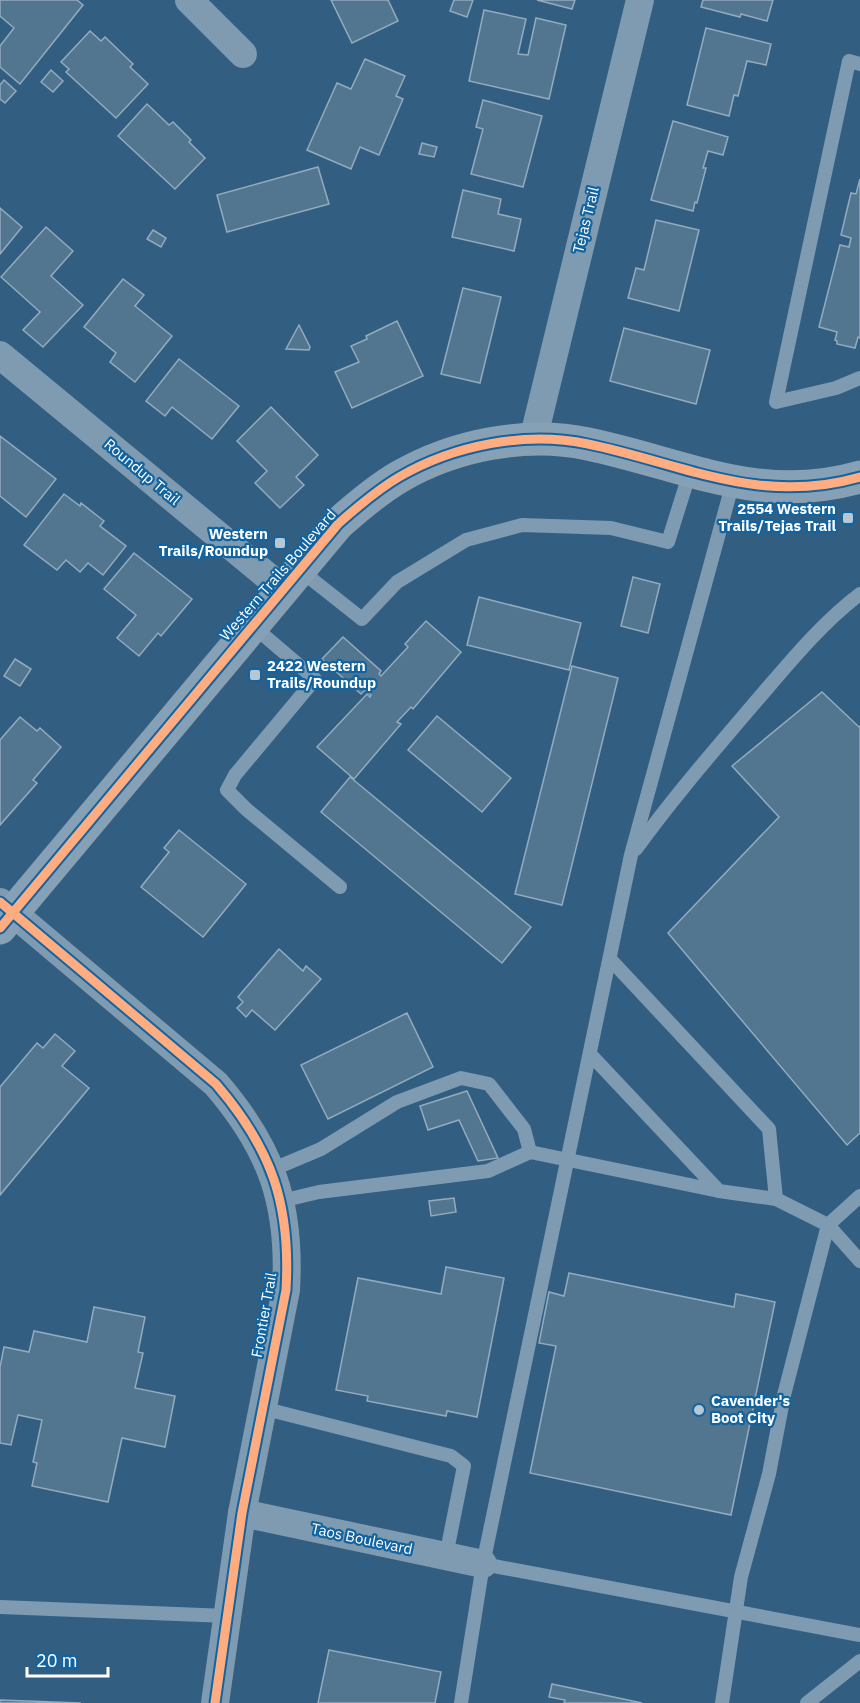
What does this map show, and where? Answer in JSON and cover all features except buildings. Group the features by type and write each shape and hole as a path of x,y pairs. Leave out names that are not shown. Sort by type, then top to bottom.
{"street":[{"path":"189,0 243,54"},
{"name":"Tejas Trail","path":"533,440 640,0"},
{"name":"Roundup Trail","path":"0,355 291,580"},
{"name":"Western Trails Boulevard","path":"4,914 338,524 367,498 400,477 434,460 470,448 505,442 560,440 588,444 733,483 764,487 800,488 841,483 860,477"},
{"name":"Frontier Trail","path":"4,914 216,1084 238,1109 257,1139 272,1170 281,1201 287,1250 286,1290 242,1513 215,1703"},
{"name":"Taos Boulevard","path":"242,1513 483,1564"}],"lane":[{"path":"860,64 849,61 776,402 836,388 860,378"},
{"path":"291,580 362,619 398,582 466,540 522,525 611,528 668,542 690,472"},
{"path":"461,1703 483,1564 631,855 733,483"},
{"path":"631,855 669,803 778,675 836,612 860,594"},
{"path":"253,626 315,679 235,776 227,790 246,809 340,887"},
{"path":"610,959 769,1129 776,1199"},
{"path":"590,1054 719,1191"},
{"path":"272,1170 321,1149 396,1102 461,1078 489,1084 524,1129 530,1152"},
{"path":"281,1201 319,1192 488,1171 530,1152 719,1191 776,1199 828,1225 860,1261"},
{"path":"722,1703 735,1612 747,1552 769,1474 784,1395 828,1225 860,1196"},
{"path":"262,1408 451,1456 458,1461 464,1466 446,1556"},
{"path":"483,1564 860,1635"},
{"path":"0,1606 227,1616"},
{"path":"807,1703 860,1661"}],"cycle path":[{"path":"0,928 338,524 367,499 399,477 420,466 466,449 515,440 540,439 588,444 722,479 755,485 788,487 823,485 860,477"},
{"path":"0,902 216,1084 235,1108 264,1155 281,1205 287,1259 286,1290 242,1513 215,1703"}],"place":[{"name":"2554 Western Trails/Tejas Trail","path":"848,518"},
{"name":"Western Trails/Roundup","path":"280,543"},
{"name":"2422 Western Trails/Roundup","path":"255,675"},
{"name":"Cavender's Boot City","path":"699,1410"}]}
